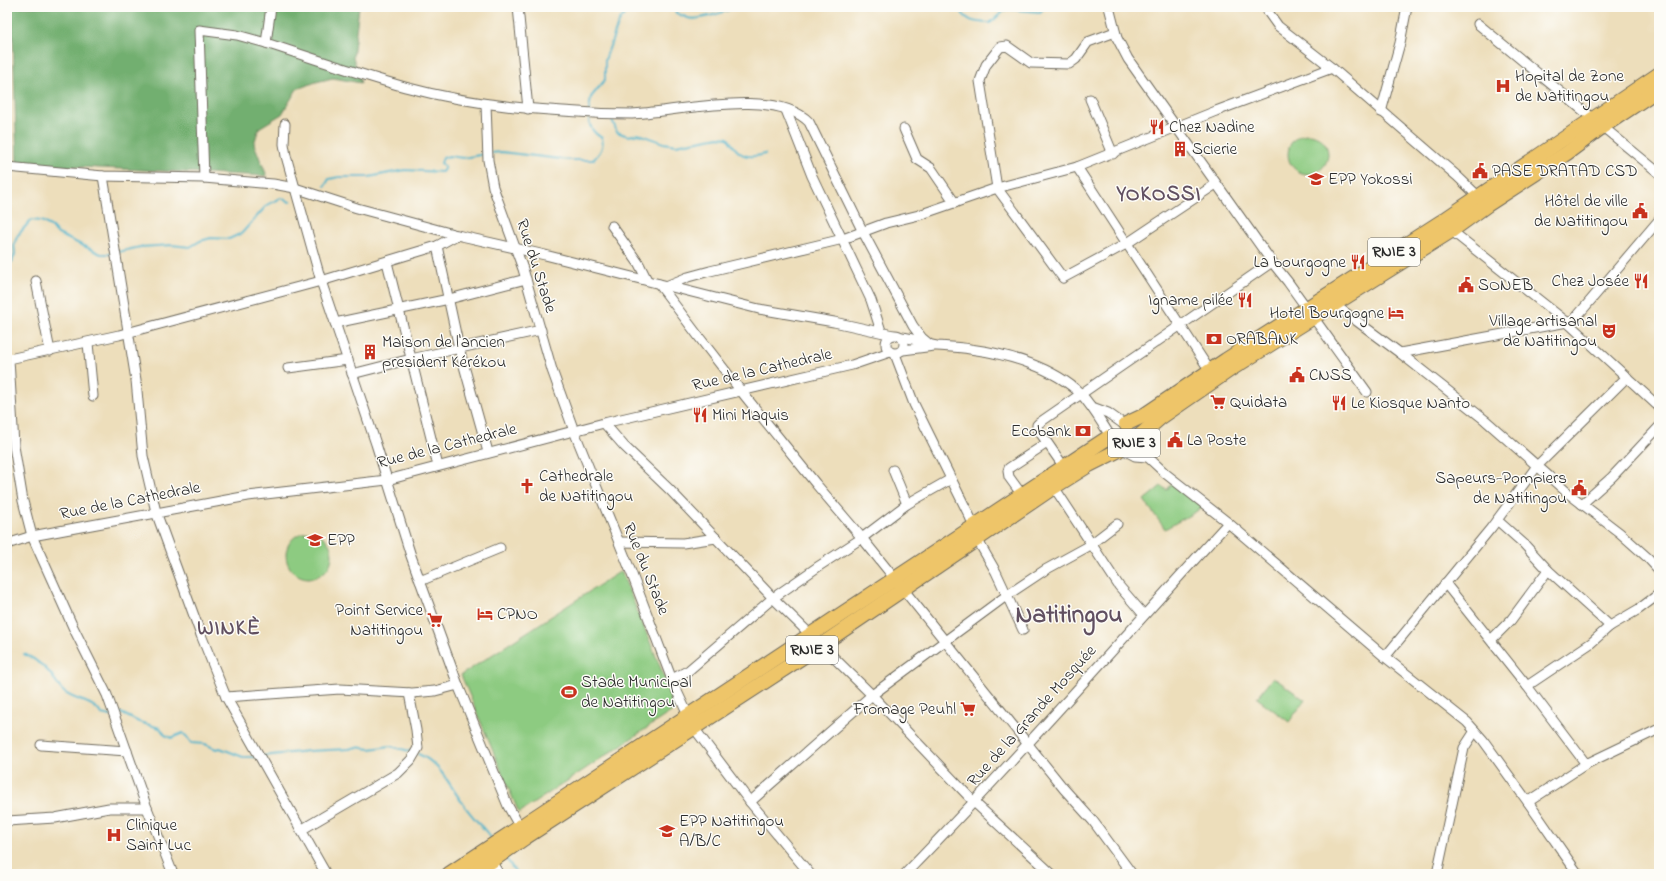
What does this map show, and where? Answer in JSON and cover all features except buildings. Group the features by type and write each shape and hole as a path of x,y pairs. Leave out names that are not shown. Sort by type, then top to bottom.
{"highway":[{"name":"RNIE 3","path":"976,533 1022,495 1109,435 1115,425 1124,424 1143,416 1213,375 1446,227 1483,201 1567,153 1597,123 1659,74"},
{"name":"RNIE 3","path":"1597,123 1659,89"},
{"name":"RNIE 3","path":"473,874 497,851 522,832 816,640 976,533 1089,466 1122,450 1132,447 1136,439 1213,375"},
{"name":"RNIE 3","path":"1124,424 1129,425 1135,431 1136,439"},
{"name":"RNIE 3","path":"1109,435 1113,446 1122,450"},
{"name":"RNIE 3","path":"449,874 497,851"}],"street":[{"path":"266,43 271,7"},
{"path":"518,7 528,109"},
{"path":"1109,7 1115,32 1128,59 1216,184 1367,392"},
{"path":"1269,7 1268,12 1278,26 1332,68 1381,112 1457,176 1483,201"},
{"path":"1381,112 1400,43 1407,7"},
{"path":"1478,24 1659,173"},
{"path":"204,178 199,30 237,35 404,86 466,101 486,104 528,109 610,114 635,114 737,103 764,105 786,110 798,114 809,122 863,232 913,326 922,338 932,344"},
{"path":"1115,32 1088,42 1076,59 1069,64 1031,63 1007,46 1000,47 986,65 980,82 997,188 1063,278 1126,244 1216,184"},
{"path":"662,285 710,271 842,239 886,223 919,215 997,188 1077,167 1113,154 1216,111 1332,68"},
{"path":"1090,99 1113,154"},
{"name":"Rue du Stade","path":"486,104 489,165 493,187 526,279 552,370 574,431 672,679 691,722 750,802 810,874"},
{"path":"786,110 812,176 871,300 881,331"},
{"path":"284,124 284,144 321,281 420,581 458,685 508,806 522,832"},
{"path":"904,129 917,160 931,168 955,203"},
{"path":"7,167 103,176 204,178 273,184 295,188 357,208 457,235 647,280 759,309 881,331 932,344 976,350 1030,364 1071,385 1092,407 1109,435"},
{"path":"1077,167 1213,375"},
{"path":"103,176 136,380 143,456 156,512 201,636 226,697 326,874"},
{"path":"1400,353 1568,323 1577,319 1659,220"},
{"path":"612,226 639,264 647,280"},
{"path":"1446,227 1568,323 1659,407"},
{"path":"173,874 147,808 107,695 72,627 32,536 23,501 14,446 8,355 50,351 88,343 321,281 437,246 457,235"},
{"path":"437,246 459,348 488,452"},
{"path":"387,262 438,466"},
{"path":"1064,467 1047,443 1037,425 1113,371 1182,326 1272,262"},
{"path":"335,323 449,299 526,279"},
{"path":"36,281 50,351"},
{"path":"662,285 741,391 862,538 944,642 1064,789 1093,821 1132,874"},
{"path":"1330,301 1400,353 1485,420 1582,504 1620,533 1659,570"},
{"path":"352,374 411,359 541,330"},
{"path":"897,336 886,341 886,345 896,352 914,404 1023,630"},
{"path":"896,352 905,345 897,336"},
{"path":"88,343 93,396"},
{"name":"Rue de la Cathedrale","path":"7,544 32,536 248,496 387,480 488,452 604,423 852,365 896,352 932,344"},
{"path":"288,368 348,360"},
{"path":"1386,657 1497,520 1537,466 1627,376"},
{"path":"1092,407 1108,413 1124,424"},
{"path":"604,423 630,452 716,538 773,598 872,695 975,803 1052,874"},
{"path":"1582,504 1612,477 1659,427"},
{"path":"1136,439 1138,448 1166,474 1228,523 1386,657 1476,730 1578,874"},
{"path":"1022,495 1009,477 1009,468 1047,443"},
{"path":"1122,450 1135,456 1147,457"},
{"path":"893,470 907,504"},
{"path":"672,679 689,670 773,598 862,538 907,504 951,479"},
{"path":"1054,487 1119,586 1144,615"},
{"path":"1497,520 1524,544 1548,570 1610,626"},
{"name":"Rue de la Grande Mosquée","path":"905,874 975,803 1228,523"},
{"path":"750,802 872,695 1006,596 1045,570 1076,554 1117,524"},
{"path":"619,542 683,543 716,538"},
{"path":"420,581 500,548"},
{"path":"1491,640 1511,620 1548,570"},
{"path":"1445,583 1527,686 1586,764"},
{"path":"1527,686 1590,643 1610,626 1639,609 1659,594"},
{"path":"226,697 340,689 409,693 435,691 458,685"},
{"path":"301,830 398,773 412,760 418,748 409,693"},
{"path":"1528,802 1586,764 1659,729"},
{"path":"1436,874 1464,748 1476,730"},
{"path":"41,745 127,751"},
{"path":"7,821 55,818 109,808 147,808"},
{"path":"497,851 499,874"}],"green space":[{"path":"12,7 359,7 353,57 361,83 333,78 297,89 282,114 259,128 254,144 267,176 17,164"},
{"path":"1308,134 1322,140 1328,154 1322,168 1308,174 1294,168 1288,154 1294,140"},
{"path":"1173,482 1204,507 1165,529 1144,500 1161,486 1167,490"},
{"path":"314,532 326,538 331,546 331,564 326,572 318,577 304,578 292,572 287,564 286,550 292,538 300,533"},
{"name":"Stade Municipal de Natitingou","path":"621,571 677,708 519,813 461,675"},
{"path":"1273,677 1305,700 1289,722 1257,698"}],"waterway":[{"path":"589,110 591,97 605,80 605,60 615,32 620,20 630,7"},
{"path":"674,7 676,13 692,19 712,16 735,7"},
{"path":"958,7 964,16 971,20 990,23 1006,9 1040,12 1045,7"},
{"path":"490,153 501,152 569,160 593,160 601,150 602,138 596,134 592,128 589,122 589,115"},
{"path":"611,117 617,132 628,136 639,134 664,143 676,145 719,137 728,138 735,149 743,155 758,156 765,154"},
{"path":"325,186 329,179 339,177 369,177 405,170 442,172 445,167 441,163 443,158 449,156 463,158 485,154"},
{"path":"118,252 140,247 172,245 190,247 200,241 211,238 229,239 242,233 267,205 281,198 290,202"},
{"path":"7,264 12,262 15,254 14,244 18,235 31,220 41,221 52,227 58,234 101,254 112,254"},
{"path":"24,654 45,668 64,692 74,698 94,706 101,714 111,716"},
{"path":"117,714 121,713 139,722 160,728 165,735 171,738 183,733 191,743 205,744 216,749 220,748 243,757 256,757"},
{"path":"263,756 308,751 349,749 356,747 370,749 390,746 413,752"},
{"path":"418,754 426,758 439,769 467,809 492,839"},
{"path":"505,857 517,874"}],"place":[{"name":"Hopital de Zone de Natitingou","path":"1503,86"},
{"name":"Chez Nadine","path":"1157,127"},
{"name":"Scierie","path":"1180,149"},
{"name":"PASE DRATAD CSD","path":"1480,171"},
{"name":"EPP Yokossi","path":"1316,179"},
{"name":"Hôtel de ville de Natitingou","path":"1640,211"},
{"name":"La bourgogne","path":"1358,262"},
{"name":"Chez Josée","path":"1641,281"},
{"name":"SONEB","path":"1466,285"},
{"name":"Igname pilée","path":"1245,300"},
{"name":"Hotel Bourgogne","path":"1396,313"},
{"name":"Village artisanal de Natitingou","path":"1609,331"},
{"name":"ORABANK","path":"1214,339"},
{"name":"Maison de l'ancien president Kérékou","path":"370,352"},
{"name":"CNSS","path":"1297,375"},
{"name":"Quidata","path":"1218,402"},
{"name":"Le Kiosque Nanto","path":"1339,403"},
{"name":"Mini Maquis","path":"700,415"},
{"name":"Ecobank","path":"1083,431"},
{"name":"La Poste","path":"1175,440"},
{"name":"Cathedrale de Natitingou","path":"527,486"},
{"name":"Sapeurs-Pompiers de Natitingou","path":"1579,488"},
{"name":"EPP","path":"315,540"},
{"name":"CPNO","path":"485,614"},
{"name":"Point Service Natitingou","path":"435,620"},
{"name":"Stade Municipal de Natitingou","path":"569,692"},
{"name":"Fromage Peuhl","path":"968,709"},
{"name":"EPP Natitingou A/B/C","path":"667,831"},
{"name":"Clinique Saint Luc","path":"114,835"}],"district":[{"name":"YOKOSSI","path":"1159,195"},
{"name":"Natitingou","path":"1069,616"},
{"name":"WINKÈ","path":"229,629"}]}
